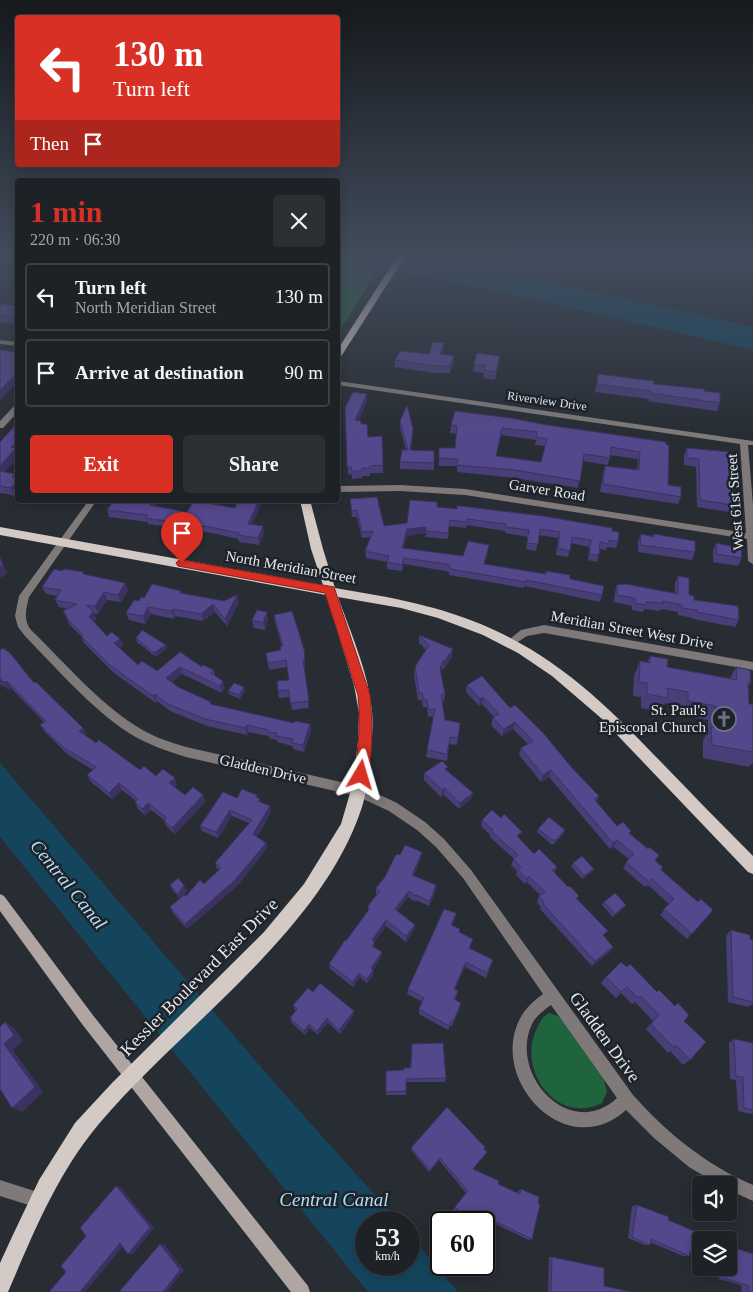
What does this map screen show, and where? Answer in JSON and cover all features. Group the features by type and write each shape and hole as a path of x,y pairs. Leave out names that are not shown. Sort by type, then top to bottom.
{"main road":[{"path":"340,352 364,315"},
{"name":"Kessler Boulevard East Drive","path":"0,1287 38,1200 52,1173 82,1129 132,1075 222,988 282,926 314,884 344,834 359,791 365,742 365,705 361,685 317,549 306,503"},
{"name":"North Meridian Street","path":"0,531 330,589 435,612 470,625 510,643 541,661 590,699 753,867"},
{"path":"0,900 87,1018 302,1292"}],"street":[{"path":"0,342 15,343"},
{"name":"Riverview Drive","path":"340,383 749,443"},
{"path":"0,426 15,410"},
{"name":"West 61st Street","path":"749,443 753,561"},
{"name":"Garver Road","path":"340,489 400,488 466,492 751,537"},
{"name":"Gladden Drive","path":"91,503 24,596 20,616 23,627 28,633 119,721 148,738 181,751 359,791 404,814 431,834 467,874 627,1099 651,1125 681,1151 723,1179 753,1193"},
{"name":"Meridian Street West Drive","path":"510,643 524,633 544,629 753,666"},
{"name":"Gladden Drive","path":"552,996 530,1015 522,1030 519,1051 520,1065 528,1085 549,1108 566,1117 578,1120 590,1121 602,1118 609,1115 627,1099"},
{"path":"0,1188 38,1200"}],"green space":[{"path":"340,315 349,315 340,331"},
{"path":"549,1013 561,1019 604,1080 607,1092 602,1103 585,1108 570,1107 556,1100 545,1090 536,1076 532,1061 532,1044 539,1024 543,1017"}],"water":[{"path":"603,315 699,315 753,327 753,350"},
{"name":"Central Canal","path":"0,763 278,1087 389,1211 355,1211 355,1276 0,837"},
{"name":"Central Canal","path":"420,1247 430,1259 430,1276 444,1276 458,1292 368,1292 355,1276 420,1276"}],"building":[{"path":"433,342 444,343 440,354 454,356 450,366 435,366 395,360 400,351 429,354"},
{"path":"0,350 15,352 15,375 0,390"},
{"path":"477,353 500,356 496,372 484,370 486,365 474,364"},
{"path":"598,374 654,381 654,384 704,389 704,391 720,393 720,403 597,384"},
{"path":"353,392 367,394 355,420 361,421 361,424 367,424 368,437 382,436 383,465 362,468 362,471 352,471 351,467 347,467 345,408"},
{"path":"407,405 413,429 410,450 434,451 434,463 400,462 402,450 408,450 400,421"},
{"path":"455,411 666,442 666,445 669,445 668,485 681,487 681,497 603,484 605,466 639,470 640,452 611,447 610,458 584,454 580,481 515,470 457,465 458,459 439,458 439,448 455,448 457,426 451,425","holes":["502,428 537,432 536,437 547,439 541,462 496,456"]},
{"path":"15,425 15,443 11,447 15,449 0,466 0,442"},
{"path":"687,448 730,452 732,505 700,500 699,459 687,458"},
{"path":"0,471 15,474 12,477 15,478 15,483 11,488 0,486"},
{"path":"377,497 384,526 407,523 410,500 437,502 437,507 457,509 457,506 460,506 543,516 612,528 612,531 619,532 618,542 609,540 608,544 600,542 599,555 589,554 591,540 572,537 570,551 558,548 560,532 540,529 538,544 527,543 529,530 506,527 506,524 467,519 467,522 450,520 448,533 426,531 426,527 407,529 402,548 463,556 468,541 489,545 484,564 546,574 546,571 570,575 570,579 604,586 602,595 526,580 526,582 450,569 450,566 446,564 404,558 402,565 387,562 389,556 365,551 373,531 362,532 357,510 352,511 350,499"},
{"path":"112,503 151,503 150,505 187,512 192,503 206,503 235,508 237,503 258,503 248,524 263,526 258,538 238,535 239,533 210,527 146,518 148,515 107,510"},
{"path":"641,534 654,537 654,534 695,541 695,552 640,545"},
{"path":"716,543 741,548 742,558 717,554"},
{"path":"54,569 84,572 83,574 125,583 118,595 104,592 95,606 86,605 93,611 89,617 107,636 112,632 120,639 114,643 138,665 142,661 157,671 180,652 202,667 203,665 214,670 211,673 223,681 220,686 180,667 166,678 178,687 211,702 210,704 294,723 295,721 310,724 303,745 292,743 293,739 276,736 277,733 268,732 268,730 247,725 245,728 205,719 168,704 155,694 153,696 111,666 81,636 83,635 66,617 63,611 77,604 55,600 61,590 42,587"},
{"path":"678,576 689,578 689,595 694,596 694,600 738,606 739,620 697,612 697,610 682,608 682,605 663,601 663,603 646,602 646,605 635,603 635,598 617,595 617,585 626,584 678,594"},
{"path":"152,584 181,591 180,593 224,601 237,595 225,619 213,604 201,614 148,607 143,616 126,613 134,600 139,601 141,597 144,598"},
{"path":"257,610 267,612 263,623 252,620"},
{"path":"292,611 304,649 305,660 303,660 309,701 290,703 289,690 278,691 277,681 289,680 286,660 268,663 266,653 281,650 280,646 283,646 274,615"},
{"path":"142,630 166,645 154,653 136,638"},
{"path":"419,635 453,649 444,662 443,660 440,669 445,694 441,695 445,720 460,723 458,738 450,737 447,754 427,750 435,709 429,710 427,700 424,700 422,693 419,693 415,667 429,645"},
{"path":"3,648 10,653 34,683 36,682 83,728 79,731 96,743 99,740 140,770 144,766 156,776 163,769 175,778 169,783 185,795 193,787 203,795 172,828 164,821 167,818 148,803 142,809 135,802 138,799 119,783 109,793 87,775 96,767 63,747 40,725 46,721 7,681 0,680 0,650"},
{"path":"650,656 668,659 667,667 737,680 736,667 750,670 751,683 748,682 749,704 753,704 753,752 712,745 711,727 717,728 716,706 688,701 688,692 667,688 668,698 647,694 647,683 639,682 640,661 650,663"},
{"path":"482,676 510,708 515,705 545,735 572,768 599,796 594,799 617,826 623,822 631,831 629,833 648,849 649,847 659,855 655,861 663,867 661,870 698,902 701,899 713,910 692,934 664,909 674,899 652,879 649,882 626,862 634,854 617,840 613,843 551,770 543,775 521,748 533,741 515,722 504,729 493,718 499,714 483,697 480,699 467,685"},
{"path":"234,683 244,687 239,695 228,691"},
{"path":"442,761 448,767 445,769 473,793 460,803 445,788 442,790 424,773"},
{"path":"242,789 257,795 256,797 260,799 258,801 270,806 253,834 266,843 235,880 185,924 170,907 184,895 186,896 200,880 204,884 221,868 215,863 252,820 230,810 216,832 200,826 223,792 237,798"},
{"path":"492,810 501,818 504,814 522,832 517,836 534,854 539,849 557,867 552,870 568,887 570,886 579,896 576,898 608,931 603,935 613,947 595,961 543,904 544,902 539,896 545,892 529,876 527,879 518,870 521,867 513,859 518,855 491,831 493,830 482,820"},
{"path":"549,817 565,830 556,840 552,840 538,829"},
{"path":"405,845 422,852 412,875 436,885 430,901 415,896 409,891 395,909 415,925 406,936 386,920 372,940 375,942 372,946 382,952 371,968 373,970 367,979 359,973 353,982 329,964 370,908 368,906 380,891 376,888 385,877 395,856 397,854 400,855"},
{"path":"582,856 594,869 584,876 573,863"},
{"path":"178,878 184,885 178,894 170,885"},
{"path":"615,893 626,905 615,914 604,902"},
{"path":"444,909 456,913 451,925 460,929 459,932 473,939 469,948 493,960 487,973 466,962 454,989 458,991 454,999 461,1003 453,1022 451,1021 449,1026 419,1009 424,998 408,989"},
{"path":"731,930 750,935 750,939 753,940 753,1002 733,997"},
{"path":"621,962 627,967 630,964 657,992 659,990 675,1006 678,1003 689,1015 684,1021 706,1042 690,1060 676,1045 674,1048 651,1024 659,1015 641,996 638,998 627,987 621,992 606,977"},
{"path":"320,983 354,1011 339,1030 327,1018 317,1031 309,1024 304,1031 290,1018 297,1009 293,1005 308,988 313,992"},
{"path":"5,1022 14,1035 4,1044 35,1087 12,1108 0,1089 0,1027"},
{"path":"734,1039 753,1043 753,1110 744,1108 743,1077 736,1076"},
{"path":"443,1043 446,1078 406,1079 406,1091 386,1092 386,1071 411,1068 412,1044"},
{"path":"447,1107 485,1147 484,1149 487,1152 473,1169 499,1181 498,1184 520,1194 521,1189 539,1197 538,1203 540,1204 532,1239 495,1221 495,1211 458,1211 455,1207 468,1191 440,1158 430,1170 411,1148"},
{"path":"116,1186 150,1227 128,1254 120,1243 80,1292 49,1292 66,1272 61,1266 86,1236 80,1228"},
{"path":"637,1205 669,1217 668,1220 694,1231 692,1231 692,1251 690,1250 689,1256 651,1239 650,1245 632,1237"},
{"path":"160,1244 180,1270 163,1292 119,1292"},
{"path":"738,1249 753,1254 753,1292 749,1292 748,1285 726,1279 726,1276 737,1276"},
{"path":"552,1257 604,1268 604,1286 631,1292 551,1292"}],"place":[{"name":"St. Paul's Episcopal Church","path":"724,719"}],"route":[{"path":"182,563 330,589 364,695 366,710 365,742 361,775"}]}
